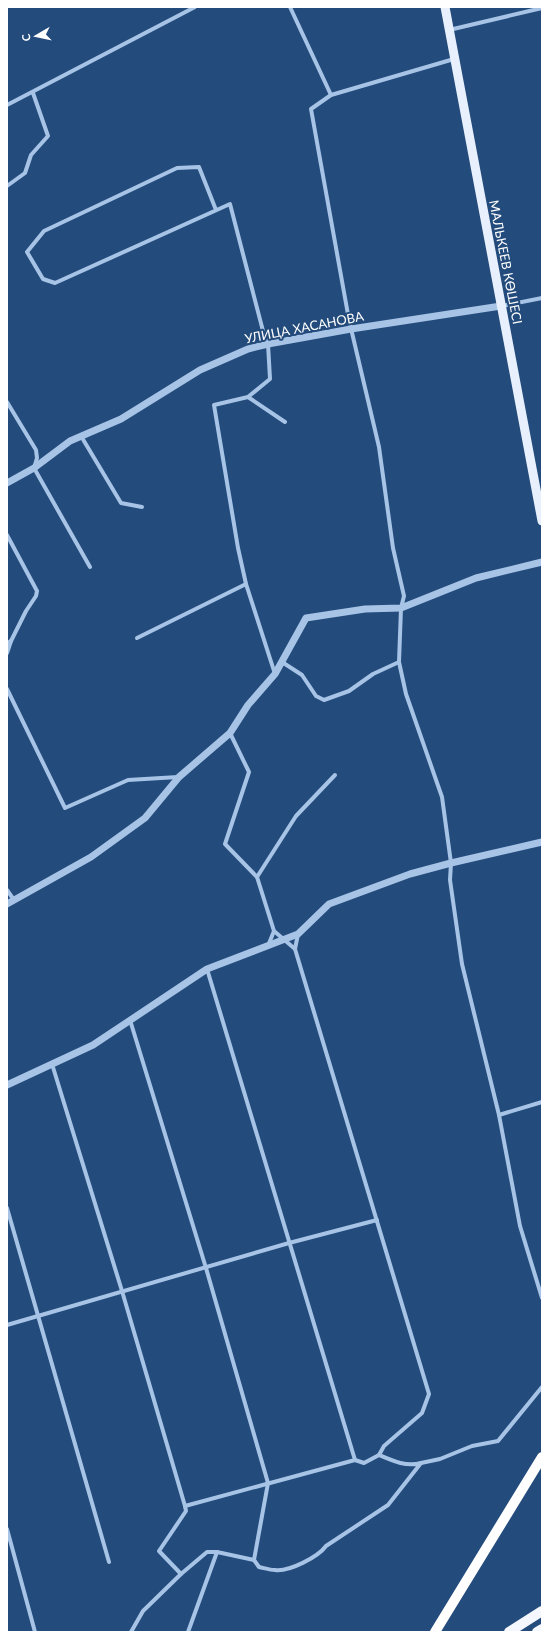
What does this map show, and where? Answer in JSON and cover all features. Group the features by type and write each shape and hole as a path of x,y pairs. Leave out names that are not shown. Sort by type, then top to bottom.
{"highway":[{"path":"435,1632 542,1457"},
{"path":"509,1632 542,1611"},
{"path":"537,1632 542,1629"}],"main road":[{"name":"МАЛЬКЕЕВ КӨШЕСІ","path":"445,7 501,306 540,498 542,521"}],"street":[{"path":"7,106 194,7"},
{"path":"290,7 331,95"},
{"path":"449,30 542,8"},
{"path":"455,59 331,95 311,109 351,330 379,447 393,548 404,596 401,608 400,662 406,694 442,797 451,862 450,880 462,964 499,1115 520,1226 542,1298"},
{"path":"7,186 25,173 30,155 48,136 33,93"},
{"path":"216,210 198,167 177,168 44,231 27,252 43,279 55,283 230,204 263,331 268,344 270,379 248,397 214,405 238,548 246,584 275,674"},
{"name":"УЛИЦА ХАСАНОВА","path":"7,483 34,468 70,441 121,419 200,370 248,349 268,344 542,298"},
{"path":"248,397 285,422"},
{"path":"7,402 36,450 37,458 34,468 90,567"},
{"path":"81,436 121,503 142,507"},
{"path":"7,534 37,591 36,596 26,610 9,642 7,653"},
{"path":"7,890 10,902 91,857 145,818 179,777 230,733 248,705 275,674 306,618 365,609 401,608 476,578 542,562"},
{"path":"137,638 246,584"},
{"path":"282,662 302,676 316,696 324,700 349,691 373,674 400,662"},
{"path":"7,690 65,808 128,780 179,777"},
{"path":"230,733 249,772 225,844 257,877 274,931 295,949"},
{"path":"257,877 296,816 335,775"},
{"path":"7,1085 93,1045 207,969 298,934 329,904 410,874 451,862 542,842"},
{"path":"268,946 274,931"},
{"path":"185,1506 355,1460 364,1463 379,1455 384,1446 422,1413 429,1394 295,949 298,934"},
{"path":"207,969 355,1460"},
{"path":"130,1019 206,1268 268,1483 254,1560"},
{"path":"52,1063 122,1291 185,1506 186,1511 159,1551 181,1574"},
{"path":"499,1115 542,1102"},
{"path":"7,1208 109,1562"},
{"path":"7,1325 39,1317 122,1291 289,1243 377,1220"},
{"path":"379,1455 395,1462 412,1466 440,1459 472,1446 498,1441 542,1387"},
{"path":"131,1632 143,1611 181,1574 207,1552 217,1552 254,1560 259,1567 276,1571 292,1568 322,1552 326,1546 388,1505 421,1463"},
{"path":"7,1529 35,1632"},
{"path":"188,1632 217,1552"}]}
